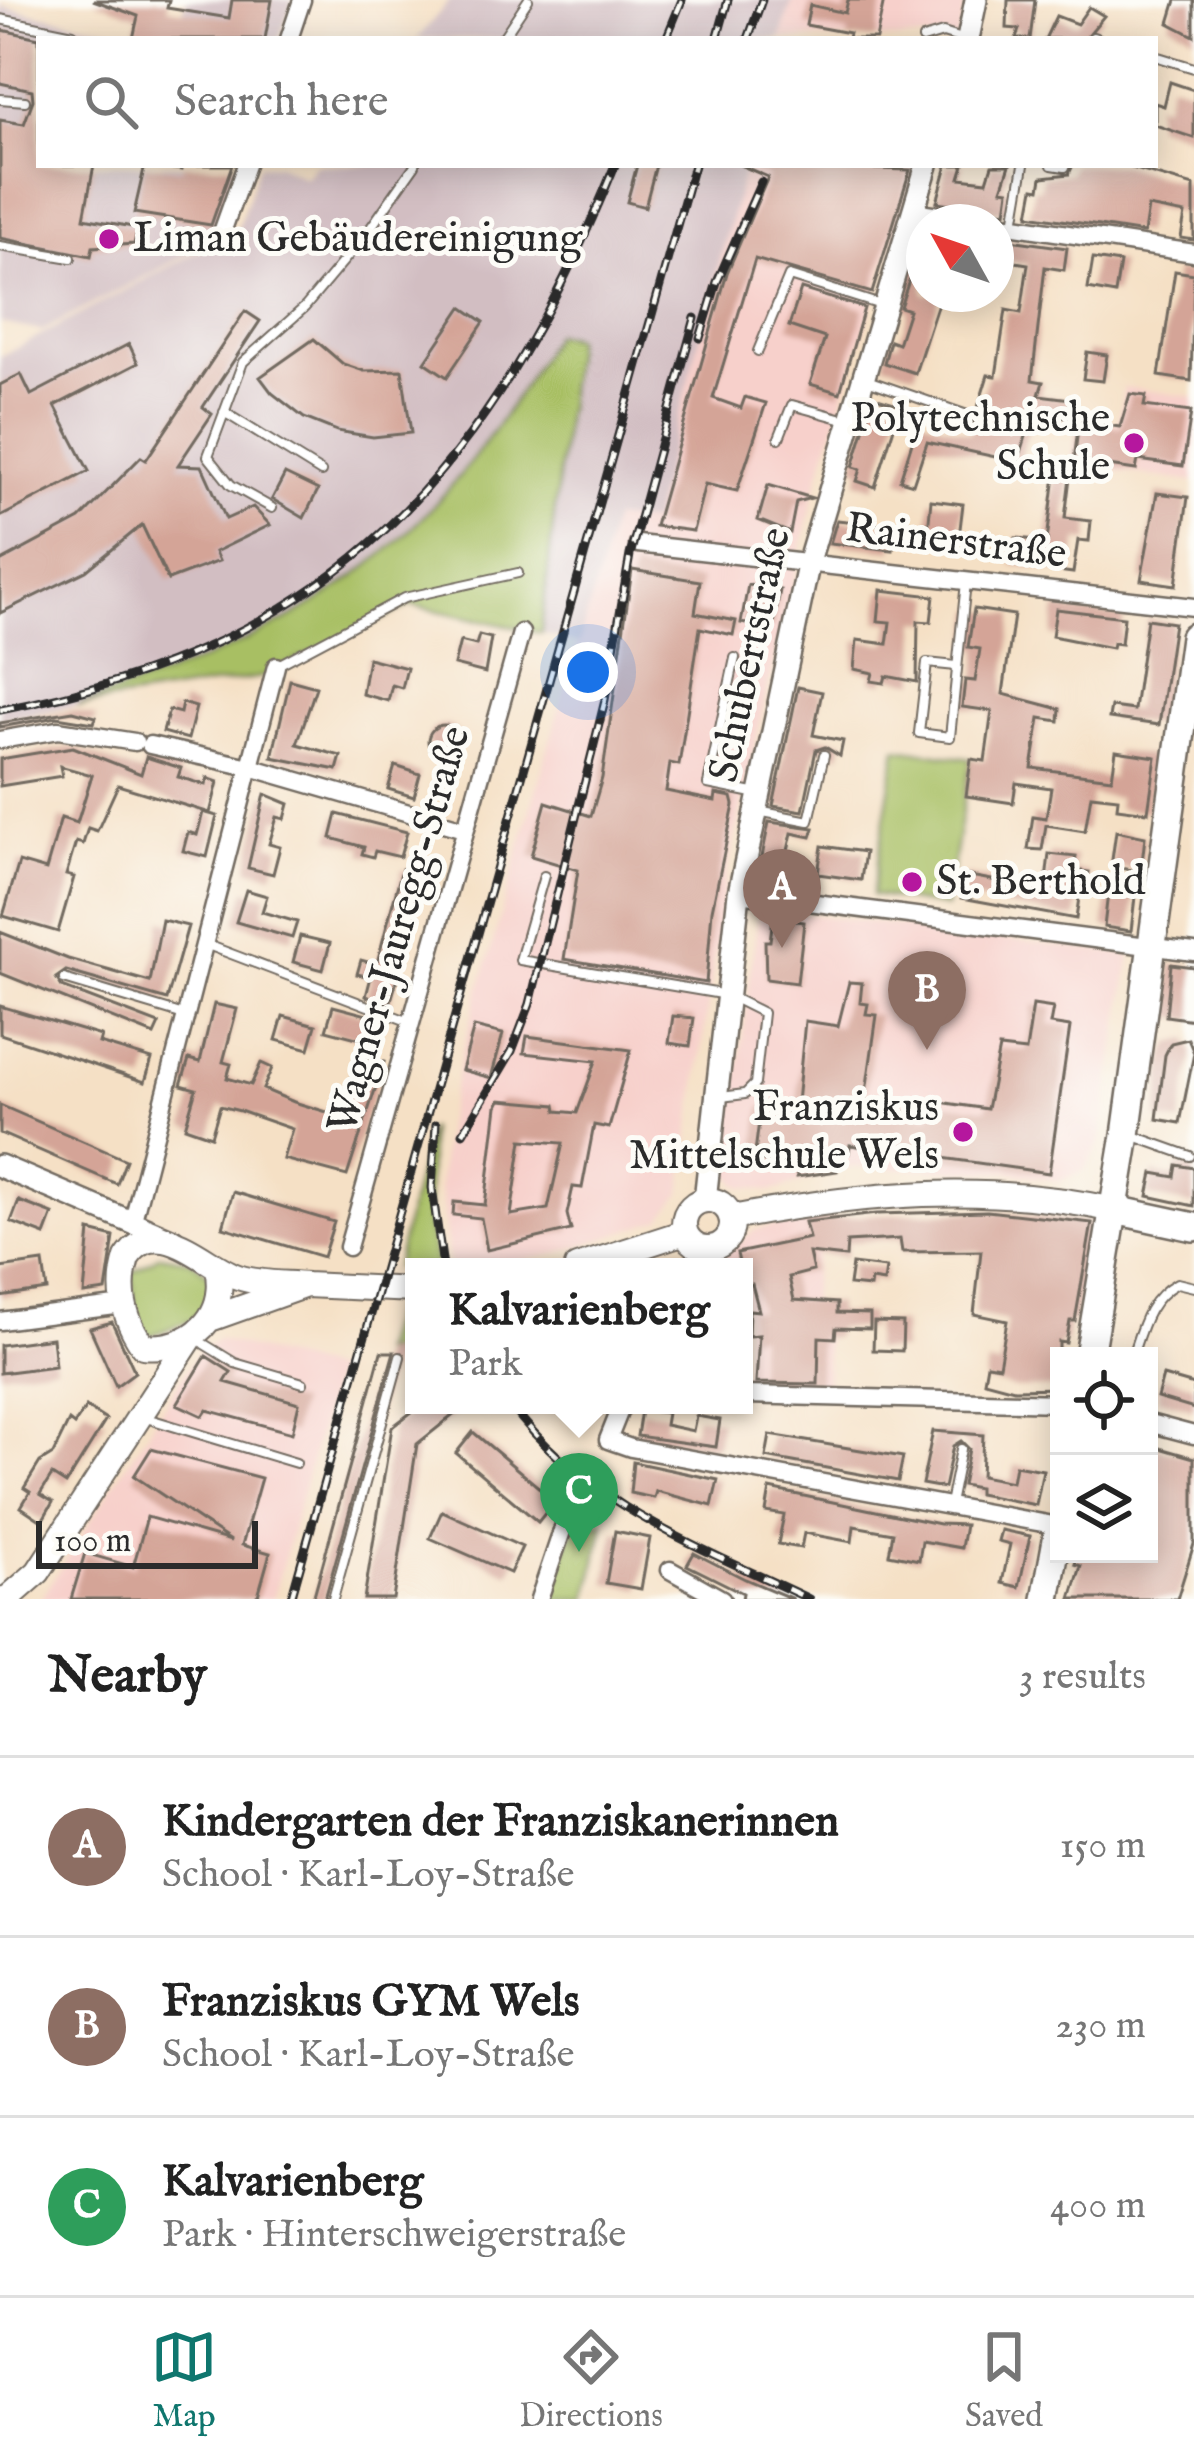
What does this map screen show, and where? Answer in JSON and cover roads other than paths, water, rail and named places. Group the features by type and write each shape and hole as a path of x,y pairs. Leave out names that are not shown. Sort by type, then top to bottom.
{"main road":[{"path":"1091,1347 1126,1135 1194,637"},
{"path":"732,1219 870,1194 918,1193 1034,1196 1194,1227"},
{"path":"637,1258 697,1249 727,1239 732,1219 721,1203 705,1200 686,1216 697,1249"},
{"path":"158,1382 123,1305 124,1266 133,1249 173,1240 244,1279 405,1290"},
{"path":"21,1594 158,1382 198,1341 213,1318 221,1293 218,1268"},
{"path":"213,1318 306,1285"},
{"path":"143,1346 198,1341"},
{"path":"1046,1599 1053,1563"}],"street":[{"path":"290,36 302,0"},
{"path":"966,36 976,0"},
{"path":"221,235 245,168"},
{"name":"Schubertstraße","path":"915,204 926,168"},
{"path":"1014,226 1194,253"},
{"name":"Schubertstraße","path":"705,1200 739,892 809,561 906,233"},
{"name":"Rainerstraße","path":"638,544 1194,607"},
{"name":"Wagner-Jauregg-Straße","path":"348,1246 521,633"},
{"path":"133,1249 133,1220 276,666"},
{"path":"0,740 58,730 142,744 250,767 464,829"},
{"path":"739,892 1194,952"},
{"path":"0,1166 173,1240"},
{"path":"0,1321 123,1305"},
{"path":"753,1395 1050,1403"},
{"path":"618,1414 608,1439 1050,1526"},
{"path":"1158,1425 1194,1435"},
{"path":"539,1599 564,1526 585,1517"},
{"path":"670,1570 722,1599"}],"lane":[{"path":"504,36 528,0"},
{"path":"0,19 73,34"},
{"path":"1158,57 1194,68"},
{"path":"0,99 25,101"},
{"path":"272,508 231,485 208,456 243,362 305,307 368,233 413,168"},
{"path":"1008,204 1023,168"},
{"path":"0,246 71,258"},
{"path":"758,351 789,276 883,305"},
{"path":"860,378 970,416"},
{"path":"779,438 792,405 848,420"},
{"path":"224,412 321,472"},
{"path":"276,666 404,598 518,573"},
{"path":"956,666 927,663 919,733 950,737 966,580"},
{"path":"735,658 708,784 809,821 824,755"},
{"path":"544,876 520,960 628,983 727,995 763,1013 755,1084 745,1094 714,1099"},
{"path":"203,944 411,1022"},
{"path":"64,979 185,1016"},
{"path":"1126,1135 1190,1156"},
{"path":"1135,1347 1145,1315 1162,1292 1177,1283 1194,1287"},
{"path":"198,1341 235,1363 303,1383"},
{"path":"333,1599 400,1357"},
{"path":"139,1414 160,1426 296,1463"},
{"path":"950,1506 961,1449"}],"railway":[{"path":"667,36 682,0"},
{"path":"718,36 728,0"},
{"path":"749,36 762,0"},
{"path":"0,710 118,681 220,641 309,590 387,528 454,455 513,370 566,274 614,168"},
{"path":"291,1599 693,168"},
{"path":"700,338 717,282 761,182"},
{"path":"463,1133 512,1051 530,1004 605,700 630,555 695,318"},
{"path":"436,1124 432,1188 442,1258"},
{"path":"519,1414 573,1470 609,1497 686,1541 809,1599"}],"place":[{"name":"Liman Gebäudereinigung","path":"109,239"},
{"name":"Polytechnische Schule","path":"1134,443"},
{"name":"St. Berthold","path":"912,882"},
{"name":"Kindergarten der Franziskanerinnen","path":"782,948"},
{"name":"Franziskus GYM Wels","path":"927,1050"},
{"name":"Franziskus Mittelschule Wels","path":"963,1132"},
{"name":"Kalvarienberg","path":"579,1552"}]}
